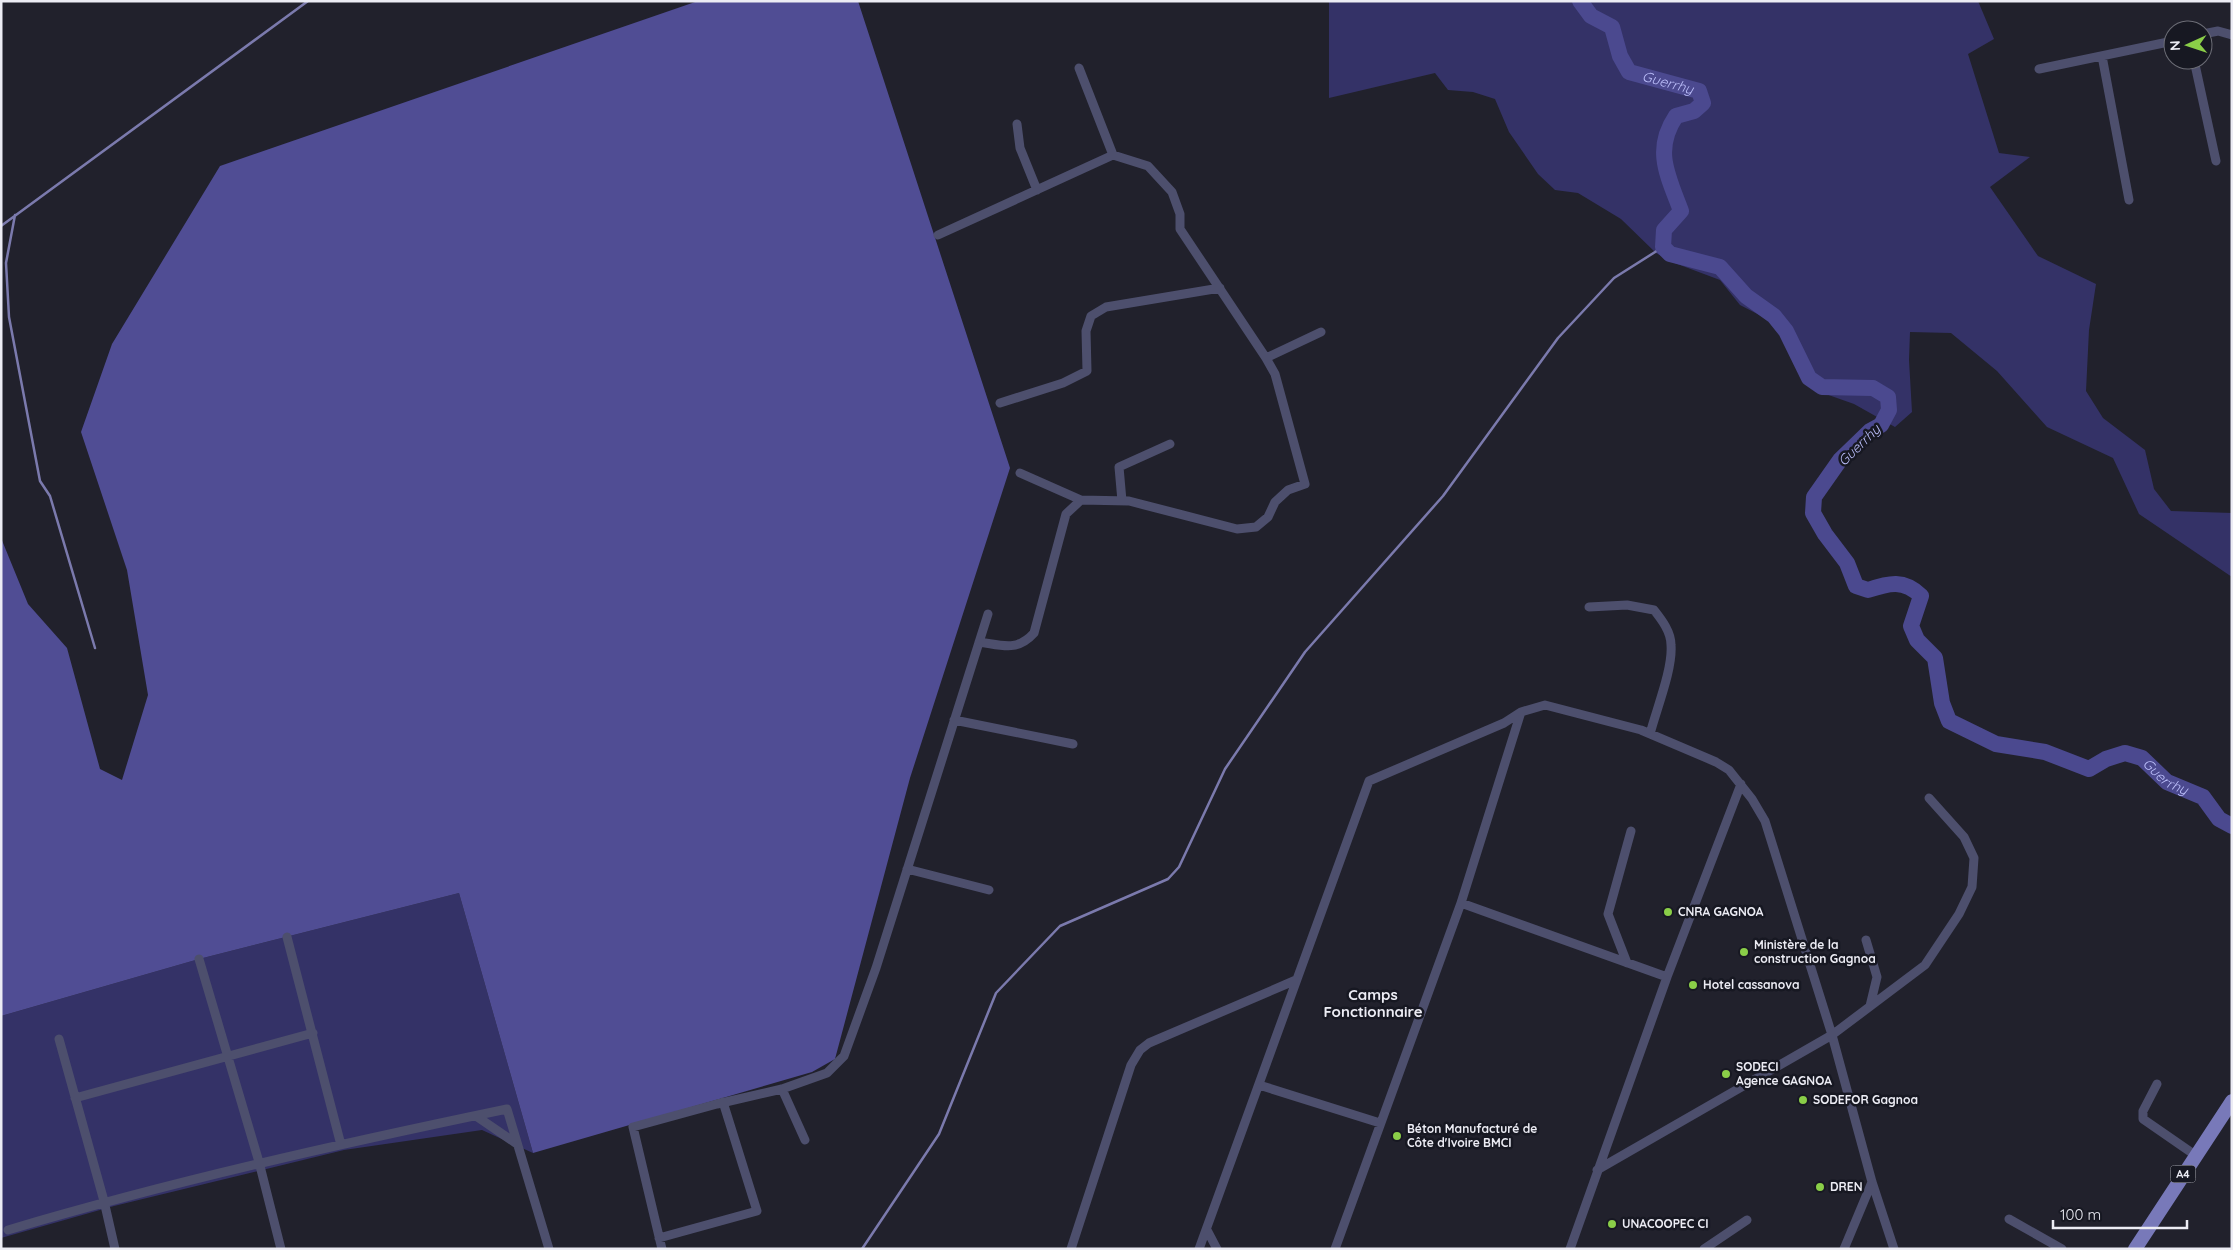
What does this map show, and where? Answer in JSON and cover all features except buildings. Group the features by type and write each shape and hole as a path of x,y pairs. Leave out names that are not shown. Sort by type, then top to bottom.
{"main road":[{"name":"A4","path":"2135,1249 2232,1101"}],"street":[{"path":"2213,32 2218,31 2232,35"},
{"path":"2039,69 2163,43"},
{"path":"2102,56 2129,200"},
{"path":"1079,68 1113,155"},
{"path":"2196,70 2216,161"},
{"path":"1017,124 1020,148 1037,190"},
{"path":"938,235 1113,155 1148,166 1172,192 1180,214 1180,229 1275,374 1305,484 1288,490 1275,502 1268,517 1256,527 1237,529 1122,501 1081,500 1020,473"},
{"path":"1000,404 1063,383 1087,371 1086,331 1091,316 1106,307 1220,288"},
{"path":"1266,358 1321,332"},
{"path":"1122,501 1118,467 1170,444"},
{"path":"979,642 1014,647 1026,642 1034,633 1066,514 1081,500"},
{"path":"1589,607 1628,605 1654,610 1664,623 1672,645 1650,734"},
{"path":"662,1249 633,1127 724,1102 782,1089 828,1073 844,1056 876,968 988,614"},
{"path":"1199,1249 1369,781 1504,723 1521,712 1545,705 1650,734 1716,762 1729,770 1741,784 1765,821 1832,1035 1872,1182 1894,1249"},
{"path":"1335,1249 1461,903 1521,712"},
{"path":"954,720 1073,744"},
{"path":"1570,1249 1667,977 1741,784"},
{"path":"1597,1170 1832,1035 1925,965 1959,914 1972,886 1974,858 1964,837 1929,798"},
{"path":"1627,963 1608,914 1631,831"},
{"path":"907,869 989,890"},
{"path":"1461,903 1667,977"},
{"path":"287,937 341,1144"},
{"path":"1866,940 1877,977 1870,1006"},
{"path":"199,959 259,1162 281,1249"},
{"path":"1071,1249 1132,1066 1140,1050 1150,1043 1296,980"},
{"path":"75,1098 313,1033"},
{"path":"59,1039 104,1201 115,1249"},
{"path":"2157,1084 2142,1111 2143,1119 2195,1155"},
{"path":"1259,1085 1380,1123"},
{"path":"782,1089 805,1140"},
{"path":"660,1238 756,1211 724,1102"},
{"path":"8,1230 104,1201 259,1162 507,1109 550,1249"},
{"path":"476,1116 517,1144"},
{"path":"1844,1249 1872,1182"},
{"path":"2009,1219 2062,1249"},
{"path":"1704,1249 1747,1220"},
{"path":"1207,1230 1218,1249"}],"shaded area":[{"path":"698,1 858,1 1010,468 910,778 835,1059 812,1072 533,1153 459,893 199,959 1,1016 1,538 28,604 67,648 100,769 122,780 148,695 127,570 81,432 112,344 220,166"},
{"path":"1329,1 1978,1 1994,39 1968,54 1999,153 2030,157 1990,187 2038,256 2096,284 2089,330 2086,391 2103,418 2145,450 2154,489 2171,511 2232,513 2232,577 2139,514 2113,458 2047,427 1997,371 1951,333 1910,332 1909,360 1912,412 1895,427 1854,404 1820,392 1805,383 1779,330 1769,320 1740,305 1720,280 1672,262 1656,253 1621,219 1578,193 1555,190 1538,174 1509,132 1495,99 1473,92 1448,90 1435,73 1329,98"},
{"path":"459,893 533,1153 482,1130 344,1150 114,1206 1,1238 1,1016 199,959"}],"waterway":[{"path":"1,226 308,1"},
{"name":"Guerrhy","path":"1580,1 1591,16 1612,27 1620,56 1629,72 1699,91 1703,103 1694,111 1676,116 1665,140 1665,163 1681,211 1664,230 1663,247 1670,254 1720,267 1746,296 1774,316 1786,331 1809,378 1822,387 1873,388 1888,397 1889,410 1881,425 1870,431 1840,460 1814,497 1813,513 1825,534 1847,563 1856,586 1868,590 1896,584 1909,587 1921,596 1911,626 1917,640 1935,658 1942,703 1949,721 1996,744 2045,752 2089,769 2106,759 2125,753 2142,758 2167,782 2203,797 2219,819 2232,826"},
{"path":"15,215 6,263 9,317 40,481 50,496 95,648"},
{"path":"862,1249 939,1134 996,993 1060,926 1168,879 1179,867 1225,769 1305,652 1443,496 1558,338 1614,278 1663,247"}],"place":[{"name":"CNRA GAGNOA","path":"1668,912"},
{"name":"Ministère de la construction Gagnoa","path":"1744,952"},
{"name":"Hotel cassanova","path":"1693,985"},
{"name":"SODECI Agence GAGNOA","path":"1726,1074"},
{"name":"SODEFOR Gagnoa","path":"1803,1100"},
{"name":"Béton Manufacturé de Côte d'Ivoire BMCI","path":"1397,1136"},
{"name":"DREN","path":"1820,1187"},
{"name":"UNACOOPEC CI","path":"1612,1224"}],"district":[{"name":"Camps Fonctionnaire","path":"1373,1004"}]}
